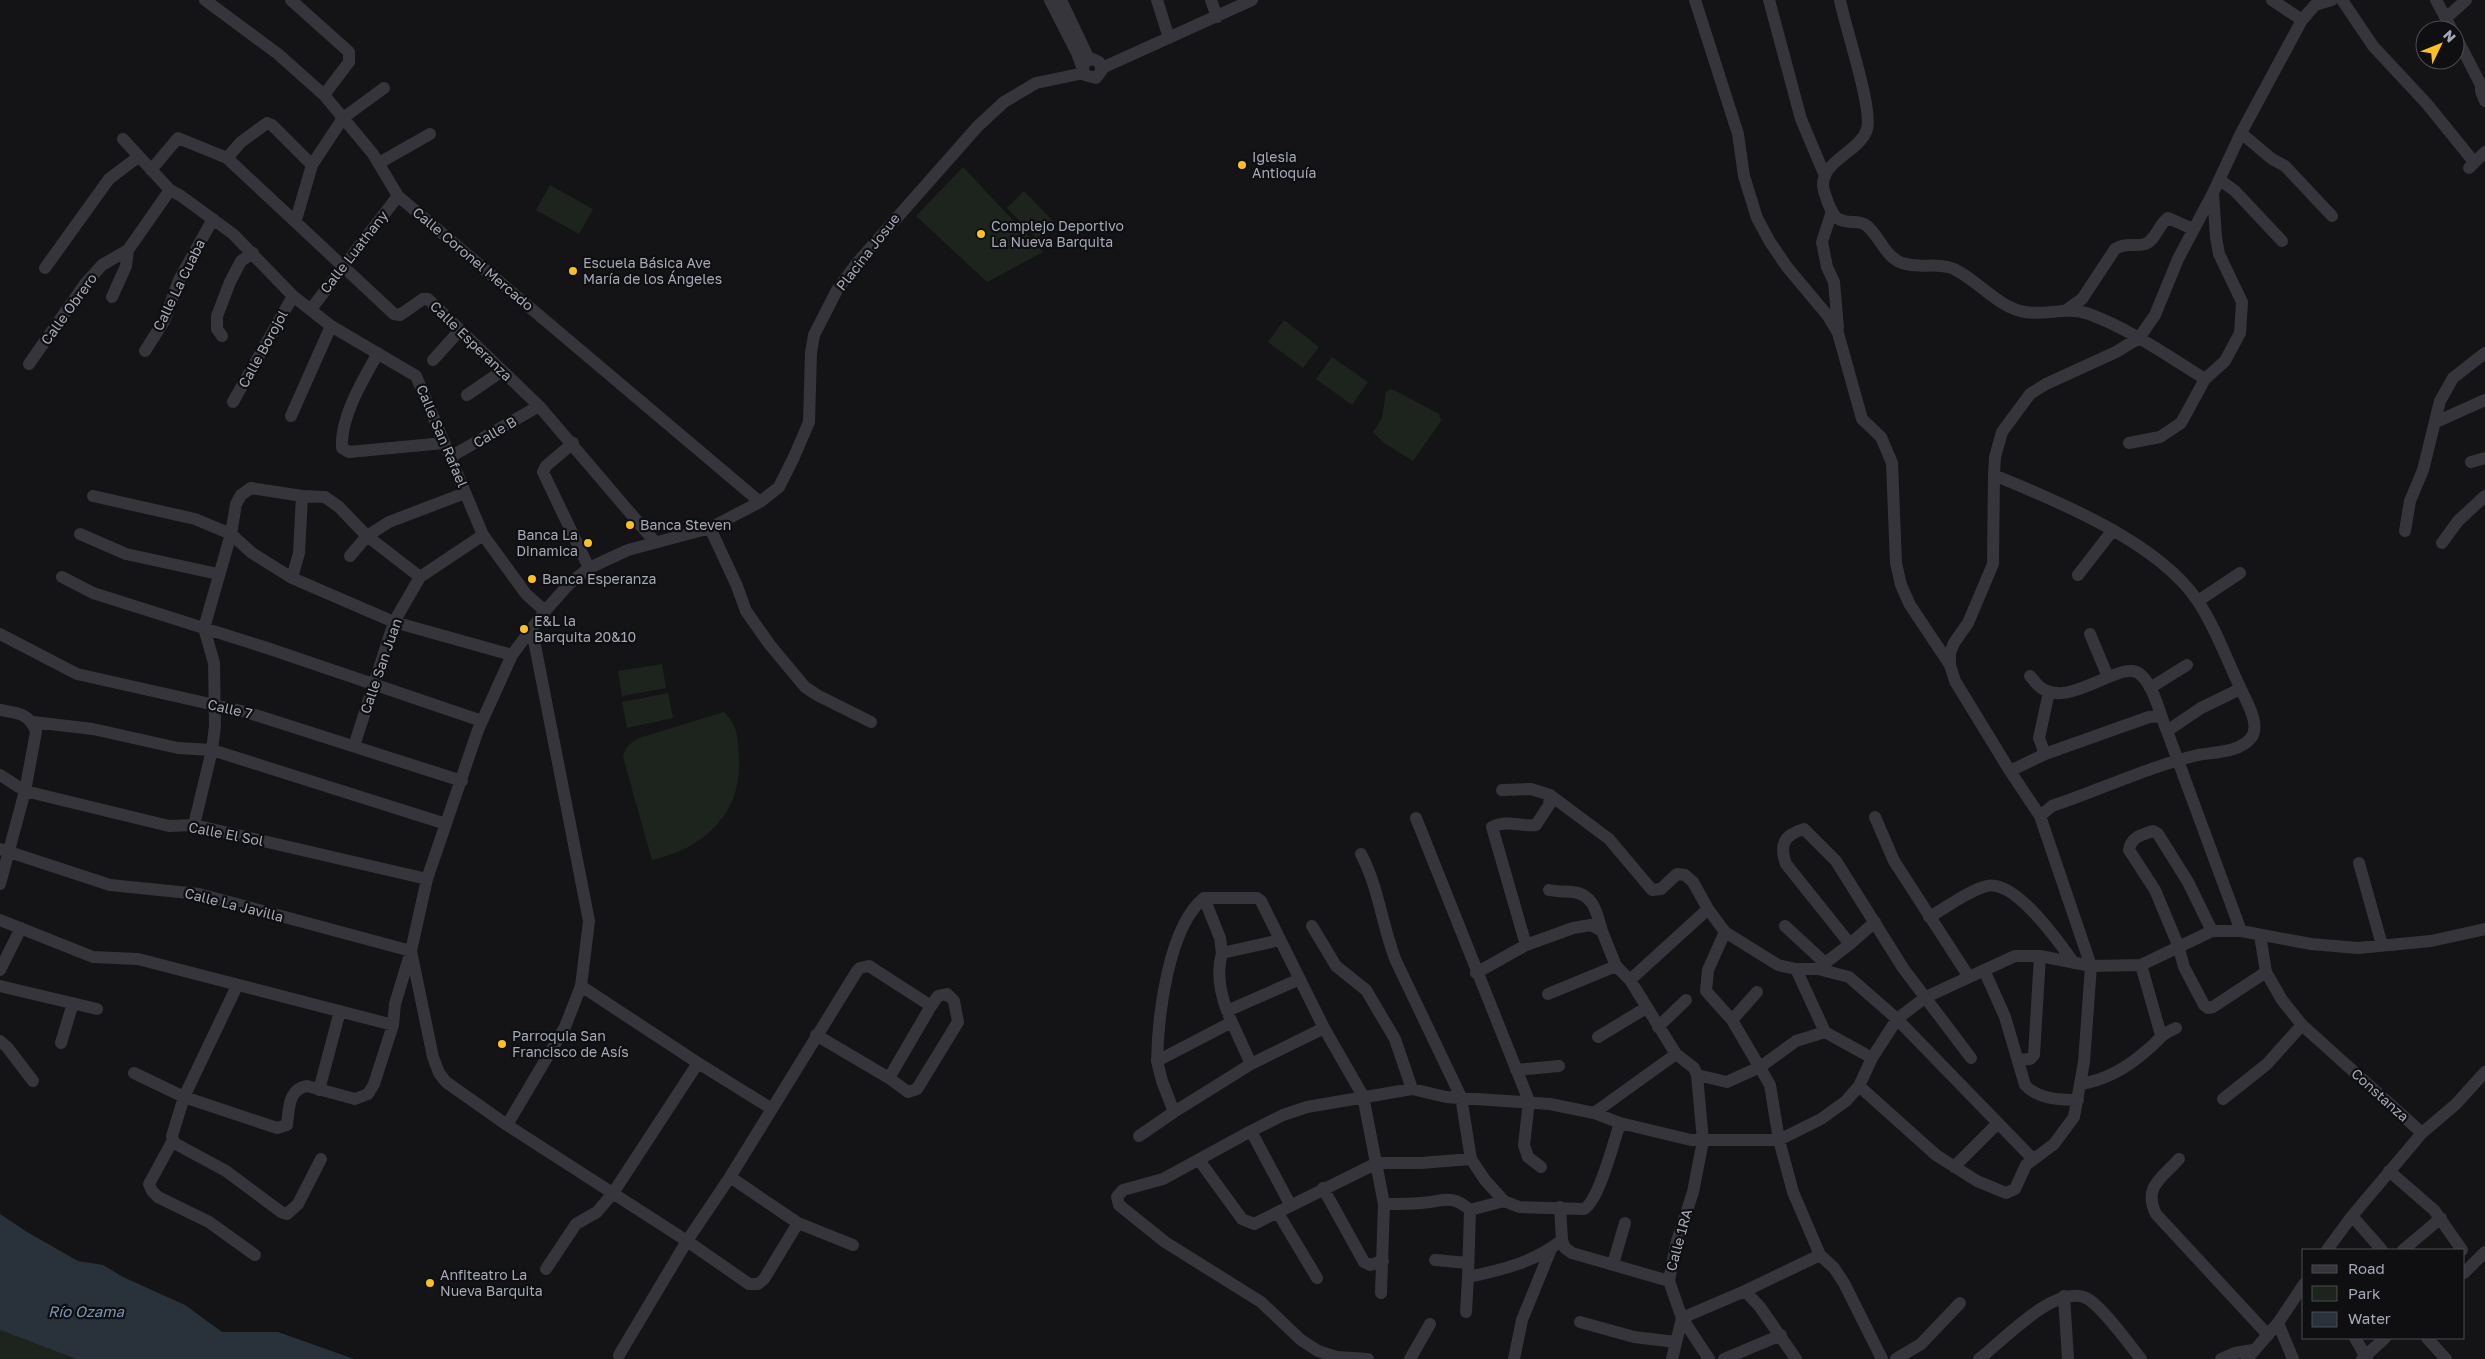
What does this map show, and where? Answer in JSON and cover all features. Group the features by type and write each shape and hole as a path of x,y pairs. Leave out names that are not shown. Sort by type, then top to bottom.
{"street":[{"name":"Calle Coronel Mercado","path":"205,0 278,54 324,94 378,163 398,196 760,502"},
{"path":"291,0 349,52 349,62 324,94"},
{"path":"1050,0 1085,66"},
{"path":"1061,0 1085,66"},
{"path":"1156,0 1169,38"},
{"path":"1211,0 1218,17"},
{"path":"1085,66 1099,62 1102,68 1252,0"},
{"path":"1695,0 1738,134 1744,176 1757,218 1787,267 1828,316 1838,333"},
{"path":"1769,0 1801,119 1825,176 1824,190 1832,212 1843,221 1858,222 1868,226 1894,258 1919,266 1938,266 1954,269 2013,308 2027,312 2068,309 2089,314 2139,338 2204,379"},
{"path":"1825,176 1830,168 1863,137 1868,121 1866,103 1840,0"},
{"path":"2272,0 2302,20"},
{"path":"1950,665 1954,643 1968,623 1993,564 1994,457 2002,432 2030,394 2046,384 2116,352 2139,338 2155,315 2178,259 2213,194 2241,133 2302,20 2315,5 2332,0"},
{"path":"2342,0 2373,46 2427,104 2471,166 2485,152"},
{"path":"2436,0 2446,18 2466,0"},
{"path":"2465,52 2483,82 2481,91 2485,101"},
{"name":"Placina Josue","path":"184,1097 277,1128 282,1128 287,1125 292,1096 295,1091 306,1086 355,1099 368,1094 374,1084 393,1025 395,1004 411,951 427,879 482,721 512,655 545,611 569,584 589,568 628,550 710,528 760,502 778,487 809,422 811,353 814,335 837,290 857,263 978,126 1004,102 1036,83 1085,66"},
{"path":"296,220 312,165 343,118 384,88"},
{"path":"227,158 241,142 267,124 272,125 312,165"},
{"path":"2241,133 2272,159 2285,166 2332,216"},
{"path":"378,163 430,134"},
{"name":"Calle Esperanza","path":"151,170 178,138 227,158 296,220 394,314 400,315 426,298 539,406 573,443 655,542"},
{"name":"Calle San Rafael","path":"123,139 170,190 182,196 213,219 253,253 293,296 331,326 416,376 483,535 526,594 545,611"},
{"path":"45,268 109,179 138,157"},
{"path":"2220,180 2235,192 2282,242"},
{"name":"Calle Obrero","path":"29,364 91,277 102,265 128,250 170,190"},
{"path":"2129,443 2160,438 2181,423 2204,379 2225,361 2240,333 2242,302 2219,254 2213,194"},
{"name":"Calle Luathany","path":"311,309 342,266 398,196"},
{"path":"1832,212 1822,242 1825,259 1834,282 1838,333 1862,419 1881,437 1892,464 1896,563 1901,585 1910,605 1950,665 1956,681 2010,771 2040,816 2042,828 2091,966 2081,1084 2074,1117 2063,1135 2026,1165 2014,1189 2006,1193 1977,1181 1954,1167 1936,1155 1858,1086"},
{"path":"2068,309 2082,299 2115,248 2122,244 2145,244 2151,241 2161,222 2168,218 2193,229"},
{"name":"Calle La Cuaba","path":"145,351 164,321 178,280 213,219"},
{"path":"112,297 126,266 128,250"},
{"path":"222,336 217,329 217,316 230,282 241,261 253,253"},
{"name":"Calle Borojol","path":"233,402 293,296"},
{"path":"291,416 331,326"},
{"path":"433,360 460,330"},
{"path":"2405,532 2410,501 2423,470 2440,401 2452,378 2485,353"},
{"path":"378,354 356,392 341,438 342,448 349,452 444,443"},
{"path":"468,394 502,371"},
{"path":"2436,422 2485,400"},
{"name":"Calle B","path":"450,457 539,406"},
{"path":"573,443 546,466 543,472 589,568"},
{"path":"2471,462 2485,458"},
{"path":"1994,475 2113,530 2153,558 2184,584 2198,601 2251,708 2252,737 2242,746 2178,760 2052,806 2040,816"},
{"path":"194,825 212,750 215,706 214,663 204,628 231,534 236,504 241,495 251,488 302,496 325,497 339,507 366,536 420,576"},
{"path":"350,556 366,536 389,522 465,493"},
{"path":"94,496 195,519 231,534 252,552 292,578 394,622 512,655"},
{"path":"292,578 300,553 302,496"},
{"path":"2442,544 2458,521 2485,496"},
{"path":"710,528 737,586 746,611 770,645 805,687 871,722"},
{"path":"2078,576 2113,530"},
{"path":"80,534 139,558 218,574"},
{"name":"Calle San Juan","path":"354,746 394,622 420,576 483,535"},
{"path":"2198,601 2240,573"},
{"path":"62,577 93,593 482,721"},
{"path":"507,1125 565,1027 581,986 589,921 532,630"},
{"name":"Calle 7","path":"0,634 77,674 246,712 462,781"},
{"path":"2090,634 2108,677"},
{"path":"2150,688 2187,665"},
{"path":"2030,676 2040,687 2049,692 2064,694 2108,677 2132,671 2138,672 2150,688 2241,931"},
{"path":"2166,730 2193,712 2240,689"},
{"path":"2045,754 2039,738 2049,692"},
{"path":"0,710 26,715 33,722 36,732 25,791 5,851 0,884"},
{"path":"2010,771 2045,754 2149,717 2160,716"},
{"path":"33,722 93,729 178,748 212,750 446,824"},
{"name":"Calle El Sol","path":"0,775 16,783 25,791 169,826 194,825 427,879"},
{"path":"1502,790 1532,789 1541,790 1550,795 1609,839 1652,890 1661,889 1676,874 1685,875 1693,882 1708,910 1725,932 1778,965 1796,969 1822,966 1875,922"},
{"path":"1526,945 1492,827 1501,822 1526,826 1536,824 1546,810 1550,795"},
{"path":"1875,817 1894,861 1969,977"},
{"path":"1416,818 1476,973 1529,1101 1524,1145 1528,1157 1541,1167"},
{"path":"1850,944 1786,864 1782,851 1785,841 1794,832 1804,829 1836,861 1903,968 1971,1058"},
{"path":"2212,931 2188,882 2158,834 2152,831 2139,835 2130,844 2129,850 2155,890 2178,946 2184,967 2204,1005 2208,1008 2266,972"},
{"name":"Calle La Javilla","path":"5,851 110,885 199,894 411,951"},
{"path":"1361,854 1376,886 1388,942 1460,1097 1471,1159 1488,1184 1504,1201 1519,1207 1584,1209 1592,1202 1620,1123"},
{"path":"2359,863 2382,945"},
{"path":"1929,917 1972,891 1989,885 2003,886 2040,920 2059,941 2074,963"},
{"path":"1549,890 1574,892 1587,896 1594,905 1616,966 1630,980 1676,1054 1694,1068 1697,1075 1725,1083 1760,1067 1796,1041 1825,1032"},
{"path":"1204,898 1220,938 1222,953 1219,972 1221,993 1251,1064"},
{"path":"1174,1112 1162,1082 1157,1060 1158,1024 1170,965 1184,920 1204,898 1257,898 1261,901 1324,1028 1363,1096 1384,1204 1381,1293"},
{"path":"1630,980 1708,910"},
{"path":"0,920 93,957 138,959 393,1025"},
{"path":"1476,973 1526,945 1573,928 1591,925 1602,931"},
{"path":"1312,926 1336,966 1366,990 1395,1039 1412,1089"},
{"path":"1785,926 1822,966 1849,977 1897,1019 2033,1159"},
{"path":"0,970 21,928"},
{"path":"1368,1359 1337,1357 1318,1351 1301,1340 1261,1302 1165,1242 1119,1205 1117,1198 1123,1190 1164,1179 1282,1115 1307,1107 1412,1089 1446,1097 1529,1101 1594,1113 1620,1123 1662,1134 1703,1141 1779,1140 1821,1118 1846,1101 1858,1086 1872,1058 1897,1019 1926,997 2015,956 2040,956 2091,966 2141,965 2212,931 2241,931 2311,944 2358,948 2431,941 2485,928"},
{"path":"1725,932 1708,970 1706,986 1709,996 1732,1020 1772,1090 1779,1140 1793,1192 1820,1255 1834,1268 1844,1283 1882,1359"},
{"name":"Constanza","path":"2260,935 2266,972 2282,1000 2302,1025 2422,1134"},
{"path":"1222,953 1280,940"},
{"path":"411,951 439,1073 446,1082 507,1125 687,1241 749,1284 758,1284 764,1279 798,1222"},
{"path":"2018,1060 2030,1059 2034,1055 2040,956"},
{"path":"2141,965 2161,1034"},
{"path":"619,1355 687,1241 730,1178 816,1035 857,972 866,966 931,1006"},
{"path":"1548,994 1616,966"},
{"path":"1796,969 1825,1032 1872,1058"},
{"path":"1984,970 2000,1006 2025,1085 2032,1092 2064,1100 2078,1100"},
{"path":"1157,1060 1300,979"},
{"path":"0,986 97,1009"},
{"path":"237,986 184,1097 172,1136 173,1140 149,1184 152,1191 209,1222 255,1255"},
{"path":"581,986 772,1109"},
{"path":"1732,1020 1757,992"},
{"path":"816,1035 908,1092 917,1090 958,1022 954,1001 947,994 938,996 888,1078"},
{"path":"1658,1027 1686,1000"},
{"path":"61,1043 73,1003"},
{"path":"1598,1037 1646,1008"},
{"path":"319,1090 340,1012"},
{"path":"2223,1099 2268,1064 2302,1025"},
{"path":"1139,1136 1251,1064 1324,1028"},
{"path":"2081,1084 2094,1082 2127,1066 2148,1050 2161,1034 2176,1028"},
{"path":"0,1041 7,1046 33,1081"},
{"path":"1594,1113 1676,1054"},
{"path":"546,1269 576,1224 597,1212 613,1193 698,1063"},
{"path":"1516,1070 1559,1066"},
{"path":"2328,1249 2352,1216 2422,1134 2456,1104 2485,1072"},
{"path":"134,1073 184,1097"},
{"name":"Calle 1RA","path":"1697,1075 1703,1141 1693,1192 1676,1244 1669,1281 1682,1318 1709,1359"},
{"path":"1954,1167 1998,1123"},
{"path":"1251,1131 1292,1206"},
{"path":"173,1140 176,1144 226,1171 281,1212 287,1214 298,1204 321,1159"},
{"path":"1200,1160 1242,1219 1247,1223 1254,1224 1278,1214 1323,1188 1376,1163 1421,1163 1471,1159"},
{"path":"2179,1159 2152,1189 2150,1201 2156,1214 2268,1335"},
{"path":"2389,1172 2441,1218 2461,1249"},
{"path":"730,1178 798,1222 853,1245"},
{"path":"1323,1188 1364,1262 1370,1265 1383,1261"},
{"path":"1384,1204 1424,1203 1448,1199 1463,1204 1470,1210"},
{"path":"1470,1210 1504,1201"},
{"path":"1560,1208 1562,1240 1565,1248 1572,1253 1669,1281"},
{"path":"1466,1312 1470,1210"},
{"path":"1278,1214 1318,1278"},
{"path":"2352,1216 2381,1249"},
{"path":"2404,1249 2441,1218"},
{"path":"1613,1264 1625,1223"},
{"path":"1468,1277 1506,1268 1551,1249 1562,1240"},
{"path":"1514,1359 1522,1320 1551,1249"},
{"path":"2468,1269 2485,1252"},
{"path":"1672,1359 1682,1318 1745,1291 1820,1255"},
{"path":"1435,1260 1468,1263"},
{"path":"2221,1359 2241,1351 2250,1355 2278,1323 2302,1287"},
{"path":"1745,1291 1781,1335 1796,1359"},
{"path":"1979,1359 2022,1322 2064,1296 2079,1295 2092,1302 2141,1359"},
{"path":"2064,1296 2068,1359"},
{"path":"1896,1359 1922,1344 1960,1303"},
{"path":"1580,1322 1634,1337 1676,1342"},
{"path":"2278,1323 2293,1359"},
{"path":"1410,1359 1430,1324"},
{"path":"1724,1359 1781,1335"},
{"path":"2356,1339 2365,1358 2384,1339"},
{"path":"2428,1339 2446,1359"}],"green space":[{"name":"Complejo Deportivo La Nueva Barquita","path":"963,167 1043,252 987,282 916,216"},
{"path":"550,185 593,209 579,234 536,210"},
{"path":"1024,191 1054,222 1037,239 1007,208"},
{"path":"1284,320 1319,347 1303,368 1268,342"},
{"path":"1332,357 1368,382 1352,405 1316,379"},
{"path":"1390,389 1439,414 1441,421 1413,461 1384,443 1373,432 1382,418 1386,392"},
{"path":"662,664 666,688 622,696 618,671"},
{"path":"668,693 673,718 627,728 622,702"},
{"path":"724,712 735,728 739,758 738,778 734,796 727,812 716,826 688,847 652,860 623,757 625,750 632,742 642,737"},
{"path":"0,1330 76,1359 0,1359"}],"water":[{"name":"Río Ozama","path":"0,1214 78,1261 103,1265 123,1277 185,1305 222,1332 278,1332 354,1359 76,1359 0,1330"}],"place":[{"name":"Iglesia Antioquía","path":"1242,165"},
{"name":"Complejo Deportivo La Nueva Barquita","path":"981,234"},
{"name":"Escuela Básica Ave María de los Ángeles","path":"573,271"},
{"name":"Banca Steven","path":"630,525"},
{"name":"Banca La Dinamica","path":"588,543"},
{"name":"Banca Esperanza","path":"532,579"},
{"name":"E&L la Barquita 20&10","path":"524,629"},
{"name":"Parroquia San Francisco de Asís","path":"502,1044"},
{"name":"Anfiteatro La Nueva Barquita","path":"430,1283"}]}
